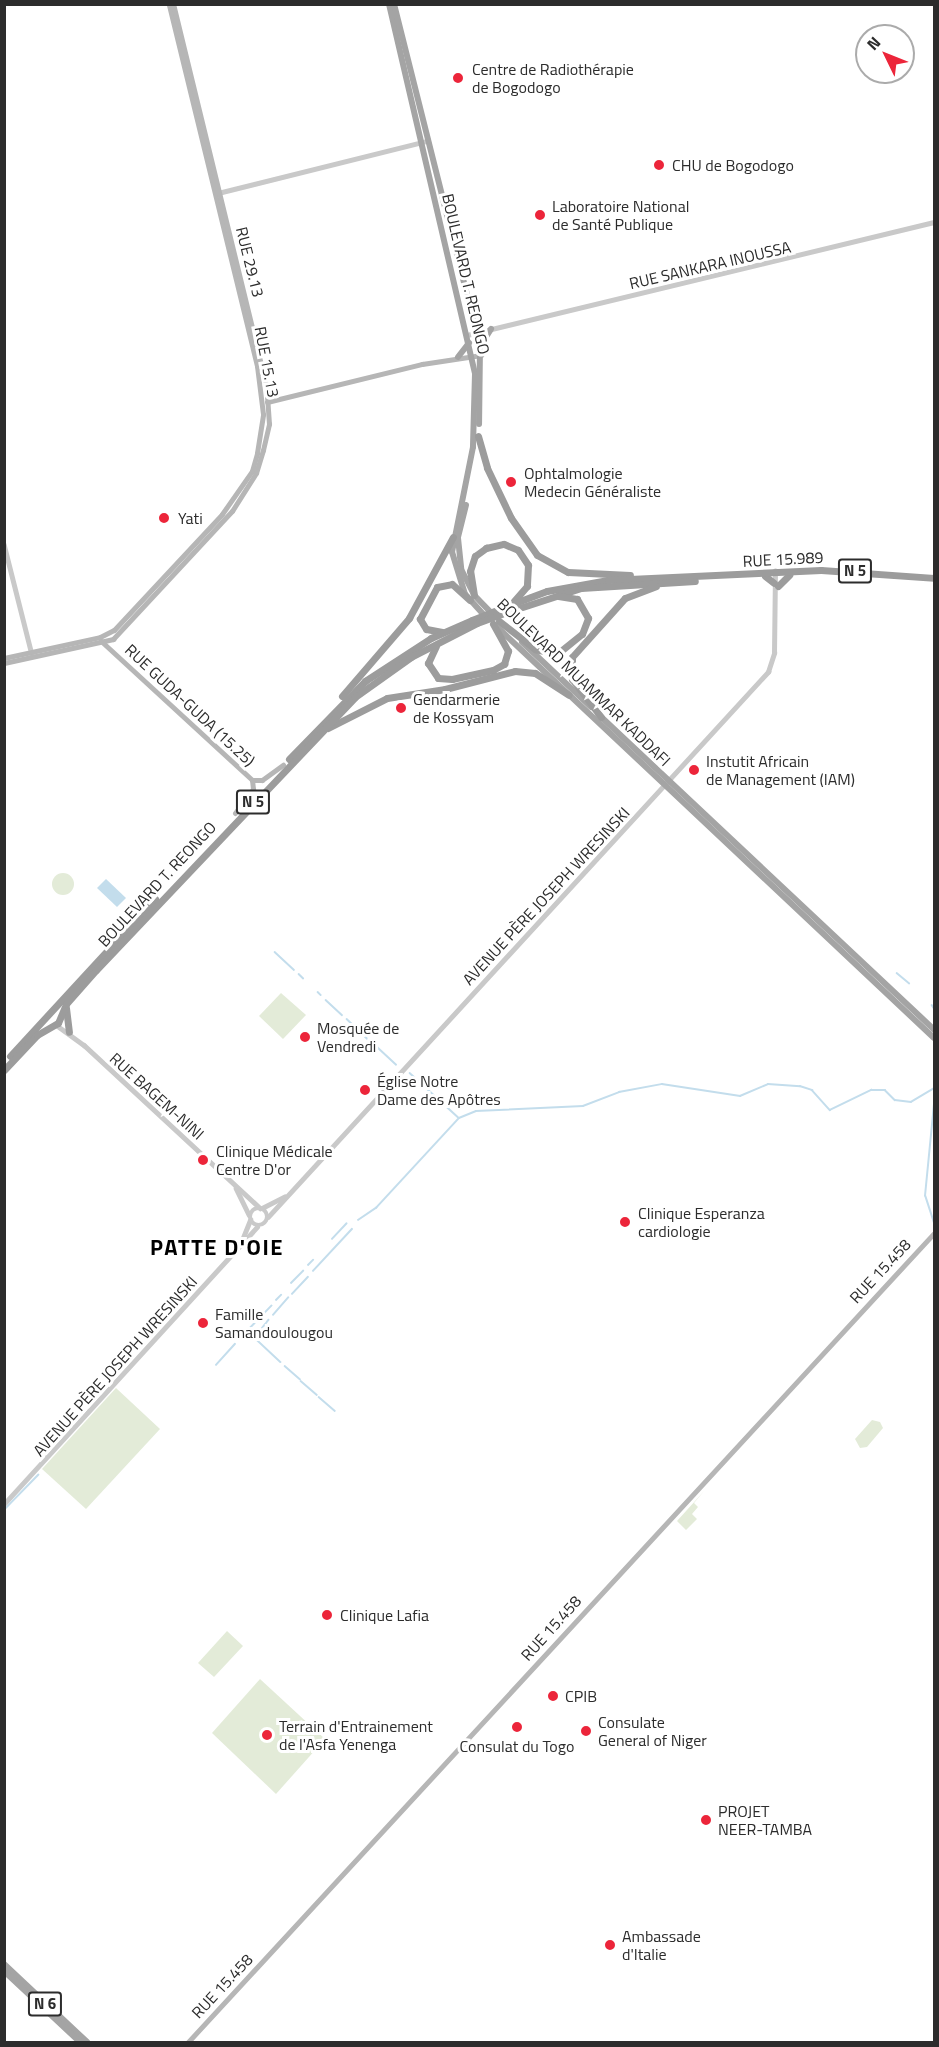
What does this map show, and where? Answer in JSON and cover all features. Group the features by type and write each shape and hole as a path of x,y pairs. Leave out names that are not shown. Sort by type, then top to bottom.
{"highway":[{"path":"478,436 487,468 511,518 529,547 547,562 579,574 668,580"},
{"path":"322,721 398,633 420,601 456,534"},
{"path":"472,598 470,571 476,556 490,546 509,545 524,557 529,575 522,593 510,604"},
{"name":"RUE 15.989","path":"668,580 776,579 831,570 934,578"},
{"name":"N 5","path":"501,611 510,604 567,585 765,576 776,579 789,574 934,582"},
{"path":"601,717 572,679 572,657 625,598 668,580"},
{"name":"N 5","path":"501,611 541,598 594,586 668,580"},
{"path":"472,598 449,583 435,589 422,611 421,623 431,631 446,634 429,654 428,666 435,676 446,680 493,670 504,664 508,651 496,622"},
{"path":"496,622 535,649 557,654 586,628 586,609 571,596 541,598"},
{"name":"BOULEVARD T. REONGO","path":"4,1070 43,1030 57,1021 72,997 322,730 372,683 446,634 501,611"},
{"name":"N 5","path":"4,1063 322,721 365,681 446,634"},
{"path":"322,730 379,700 445,689 515,671 535,673 569,695"},
{"path":"43,1030 68,1031 65,1015 72,997"},
{"path":"49,1014 57,1021"},
{"path":"49,1014 57,1021"}],"main road":[{"name":"RUE 15.13","path":"31,654 101,640 114,630 230,505 254,463 265,402 171,4"},
{"name":"BOULEVARD T. REONGO","path":"389,4 469,343 476,390 473,447 456,534"},
{"name":"BOULEVARD T. REONGO","path":"394,4 423,144 477,332 481,355 478,436 452,552"},
{"path":"480,346 491,329"},
{"path":"458,357 469,343"},
{"path":"265,402 458,357 481,355"},
{"name":"BOULEVARD MUAMMAR KADDAFI","path":"456,534 461,568 472,598"},
{"name":"BOULEVARD MUAMMAR KADDAFI","path":"452,552 458,579 472,598 569,695 934,1030"},
{"name":"BOULEVARD MUAMMAR KADDAFI","path":"496,622 601,717 666,783 934,1038"},
{"name":"RUE GUDA-GUDA (15.25)","path":"101,640 252,780"},
{"path":"4,658 31,654"},
{"path":"4,663 31,654"},
{"path":"235,813 253,789 252,780 262,780 283,765"},
{"name":"RUE 15.458","path":"188,2043 934,1233"},
{"name":"N 6","path":"4,1964 87,2043"},
{"name":"N 6","path":"4,1971 80,2043"}],"street":[{"path":"217,193 423,144"},
{"name":"RUE SANKARA INOUSSA","path":"467,335 934,222"},
{"path":"4,544 31,654"},
{"name":"AVENUE PÈRE JOSEPH WRESINSKI","path":"268,1217 771,667 776,579"},
{"name":"RUE BAGEM-NINI","path":"57,1021 261,1208"},
{"path":"231,1181 243,1198 250,1219 257,1227 264,1225 268,1217 261,1208 253,1210 250,1219"},
{"name":"AVENUE PÈRE JOSEPH WRESINSKI","path":"261,1208 287,1196"},
{"name":"AVENUE PÈRE JOSEPH WRESINSKI","path":"241,1243 250,1219"},
{"name":"AVENUE PÈRE JOSEPH WRESINSKI","path":"4,1504 257,1227"}],"green space":[{"path":"63,873 71,876 74,884 71,892 63,895 55,892 52,884 55,876"},
{"path":"281,993 306,1015 283,1039 259,1016"},
{"path":"116,1388 160,1429 86,1509 42,1469"},
{"path":"872,1420 880,1422 883,1428 867,1447 860,1448 855,1439"},
{"path":"705,1490 694,1503 698,1507 692,1514 697,1519 686,1530 677,1521"},
{"path":"227,1631 243,1646 214,1677 198,1663"},
{"name":"Terrain d'Entrainement de l'Asfa Yenenga","path":"260,1679 325,1739 276,1794 212,1733"}],"water":[{"path":"106,879 126,898 117,907 97,888"}],"waterway":[{"path":"275,952 294,970"},
{"path":"897,973 909,983"},
{"path":"299,974 303,978"},
{"path":"318,992 321,995"},
{"path":"326,1000 342,1015"},
{"path":"347,1019 367,1038"},
{"path":"372,1042 396,1064"},
{"path":"410,1073 458,1117"},
{"path":"358,1220 376,1208 459,1118 476,1111 583,1106 619,1092 662,1084 740,1096 768,1084 800,1086 812,1090 830,1110 871,1090 885,1090 895,1100 911,1102 934,1088"},
{"path":"934,1104 925,1196 934,1223"},
{"path":"332,1239 346,1224"},
{"path":"313,1271 352,1229"},
{"path":"308,1265 313,1260"},
{"path":"291,1283 303,1271"},
{"path":"292,1294 308,1277"},
{"path":"276,1300 281,1295"},
{"path":"273,1315 288,1298"},
{"path":"247,1331 271,1306"},
{"path":"269,1320 255,1338 281,1362"},
{"path":"216,1365 235,1344"},
{"path":"285,1366 300,1379"},
{"path":"301,1381 317,1395"},
{"path":"319,1397 335,1411"},
{"path":"4,1510 38,1475"}],"place":[{"name":"Centre de Radiothérapie de Bogodogo","path":"458,78"},
{"name":"CHU de Bogodogo","path":"659,165"},
{"name":"Laboratoire National de Santé Publique","path":"540,215"},
{"name":"Ophtalmologie Medecin Généraliste","path":"511,482"},
{"name":"Yati","path":"164,518"},
{"name":"Gendarmerie de Kossyam","path":"401,708"},
{"name":"Instutit Africain de Management (IAM)","path":"694,770"},
{"name":"Mosquée de Vendredi","path":"305,1037"},
{"name":"Église Notre Dame des Apôtres","path":"365,1090"},
{"name":"Clinique Médicale Centre D'or","path":"203,1160"},
{"name":"Clinique Esperanza cardiologie","path":"625,1222"},
{"name":"Famille Samandoulougou","path":"203,1323"},
{"name":"Clinique Lafia","path":"327,1615"},
{"name":"CPIB","path":"553,1696"},
{"name":"Consulat du Togo","path":"517,1727"},
{"name":"Consulate General of Niger","path":"586,1731"},
{"name":"Terrain d'Entrainement de l'Asfa Yenenga","path":"267,1735"},
{"name":"PROJET NEER-TAMBA","path":"706,1820"},
{"name":"Ambassade d'Italie","path":"610,1945"}],"district":[{"name":"PATTE D'OIE","path":"217,1248"}]}
